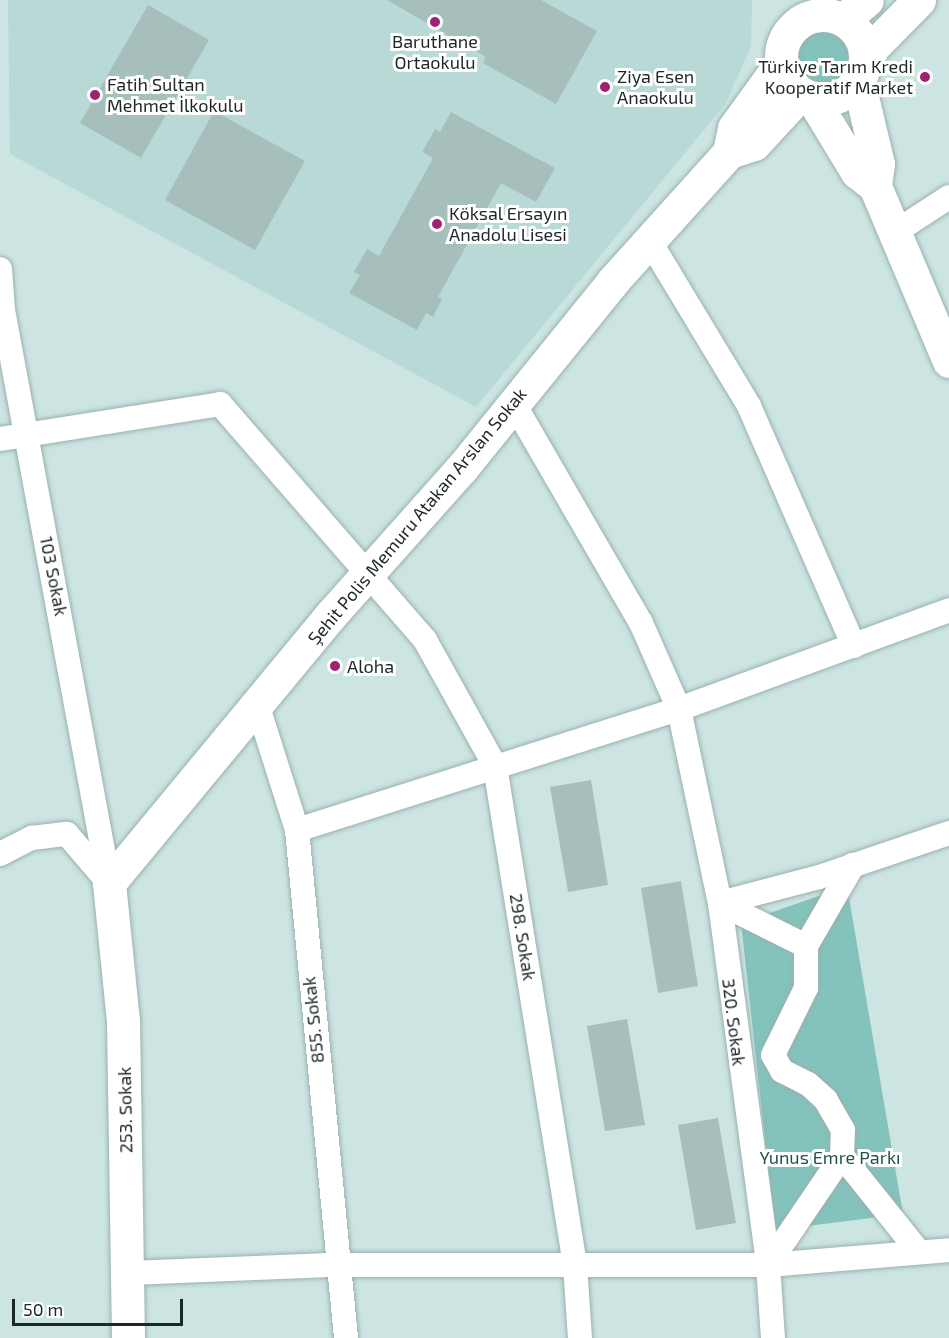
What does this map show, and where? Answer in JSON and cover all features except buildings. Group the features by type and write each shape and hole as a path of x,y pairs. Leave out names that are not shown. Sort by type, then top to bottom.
{"street":[{"path":"781,63 734,128 729,152 754,144 807,96 838,96 919,0"},
{"path":"875,186 878,164 862,68 862,41 841,9 809,17 786,14 781,63 788,81 807,96 856,172 875,186 897,231 949,361"},
{"name":"Şehit Polis Memuru Atakan Arslan Sokak","path":"109,883 258,708 369,572 514,404 649,240 729,152"},
{"path":"897,231 949,197"},
{"path":"649,240 749,406 854,646"},
{"name":"103 Sokak","path":"0,269 3,309 109,883"},
{"name":"298. Sokak","path":"27,436 220,404 369,572 425,640 495,766 575,1265 580,1338"},
{"name":"320. Sokak","path":"514,404 641,623 679,709 720,903 768,1265 773,1338"},
{"path":"0,439 27,436"},
{"path":"297,830 679,709 949,610"},
{"name":"855. Sokak","path":"258,708 297,830 346,1338"},
{"path":"720,903 853,865 949,833"},
{"path":"0,854 32,838 67,834 109,883"},
{"path":"773,1055 806,988 806,946 853,865"},
{"name":"253. Sokak","path":"109,883 123,1021 129,1273 128,1338"},
{"path":"720,903 806,946"},
{"path":"768,1265 842,1156 843,1130 826,1100 808,1084 782,1071 773,1055"},
{"path":"739,1058 773,1055"},
{"path":"842,1156 919,1252"},
{"path":"129,1273 575,1265 768,1265 949,1250"}],"shaded area":[{"path":"8,0 752,0 751,46 726,103 476,407 10,154"}],"green space":[{"path":"815,27 827,27 842,35 850,50 850,62 842,77 827,85 815,85 800,77 792,62 792,50 800,35"},
{"name":"Yunus Emre Parkı","path":"847,886 903,1214 775,1230 741,923"}],"place":[{"name":"Baruthane Ortaokulu","path":"435,22"},
{"name":"Türkiye Tarım Kredi Kooperatif Market","path":"925,77"},
{"name":"Ziya Esen Anaokulu","path":"605,87"},
{"name":"Fatih Sultan Mehmet İlkokulu","path":"95,95"},
{"name":"Köksal Ersayın Anadolu Lisesi","path":"437,224"},
{"name":"Aloha","path":"335,666"}]}
